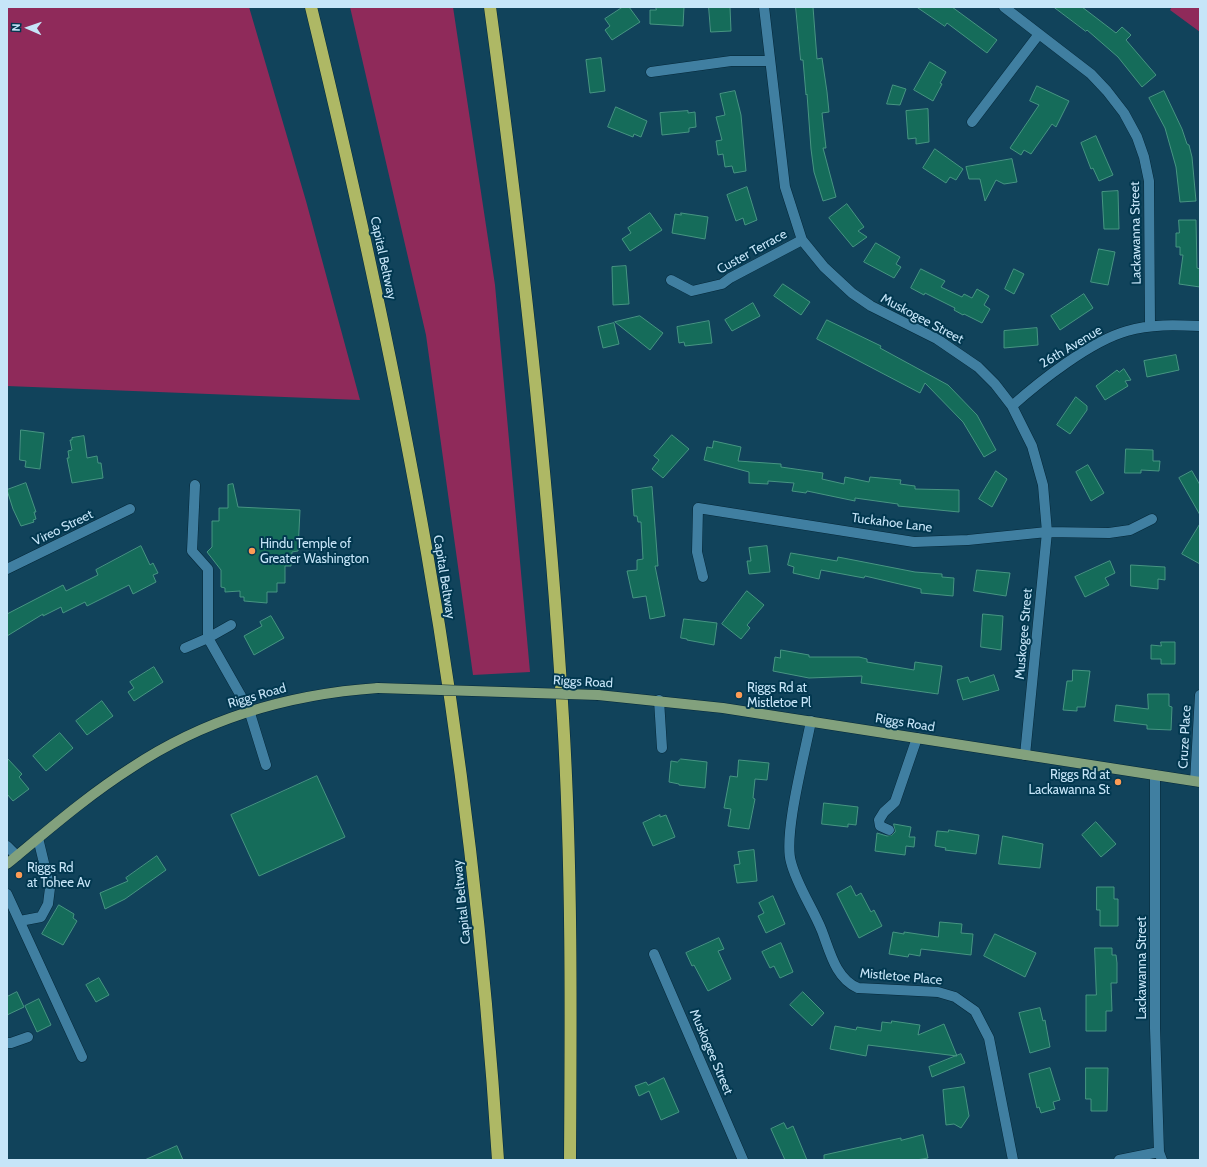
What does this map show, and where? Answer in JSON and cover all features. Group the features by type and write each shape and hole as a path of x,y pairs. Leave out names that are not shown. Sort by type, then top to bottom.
{"highway":[{"name":"Capital Beltway","path":"311,7 380,311 427,554 472,867 482,952 498,1160"},
{"path":"490,7 527,294 542,434 563,721 568,852 571,1064 570,1160"}],"main road":[{"name":"Riggs Road","path":"7,864 104,786 142,761 182,738 249,710 314,695 378,688 598,695 659,700 811,721 1198,782"}],"street":[{"name":"Muskogee Street","path":"764,7 769,61 785,186 802,240 824,267 852,293 871,306 919,330 960,354 995,384 1012,406 1032,446 1040,468 1046,503 1047,532 1025,755"},
{"name":"Lackawanna Street","path":"1004,7 1091,74 1107,91 1124,113 1137,137 1144,157 1149,181 1150,326"},
{"path":"972,122 1039,34"},
{"path":"651,72 731,61 769,61"},
{"name":"Custer Terrace","path":"671,280 692,291 722,284 730,278 802,240"},
{"name":"26th Avenue","path":"1012,406 1040,382 1096,345 1126,331 1150,326 1200,326"},
{"path":"195,484 192,551 208,569 208,638 249,710 266,765"},
{"name":"Tuckahoe Lane","path":"703,577 697,552 698,508 914,542 968,540 1047,532 1109,533 1130,530 1152,519"},
{"name":"Vireo Street","path":"7,570 130,509"},
{"path":"185,648 208,638 231,625"},
{"name":"Cruze Place","path":"1198,782 1200,695"},
{"path":"659,700 662,748"},
{"name":"Mistletoe Place","path":"811,721 793,815 789,855 794,871 817,919 831,957 841,976 848,984 858,988 938,992 955,997 975,1011 983,1024 993,1056 1013,1160"},
{"path":"889,830 880,826 879,820 884,812 896,802 918,738"},
{"name":"Lackawanna Street","path":"1155,775 1155,1028 1160,1156"},
{"path":"20,921 41,917 48,904 50,888 38,838"},
{"path":"7,846 17,856"},
{"path":"7,894 82,1057"},
{"name":"Muskogee Street","path":"654,954 743,1160"},
{"path":"7,1042 11,1043 28,1037"},
{"path":"1119,1160 1160,1156"}],"shaded area":[{"path":"7,7 249,7 306,201 360,400 7,386"},
{"path":"350,7 453,7 495,285 530,672 473,675 426,335"},
{"path":"1172,7 1200,7 1200,32 1170,10"}],"building":[{"path":"623,7 629,7 640,22 612,40 605,30 610,26 605,19"},
{"path":"656,7 684,7 683,26 650,24 650,10 656,10"},
{"path":"709,7 730,7 731,31 711,32"},
{"path":"796,7 813,7 817,59 822,58 827,92 829,112 822,113 826,148 823,148 836,197 823,201 814,172 807,94 806,95 803,60 801,60"},
{"path":"917,7 952,7 997,40 987,53 947,23 945,26"},
{"path":"1054,7 1082,7 1116,33 1122,27 1131,35 1126,40 1156,75 1142,87 1118,57 1087,30 1086,31"},
{"path":"601,58 605,91 590,93 586,60"},
{"path":"930,62 946,72 940,83 942,84 933,101 914,90"},
{"path":"893,85 906,89 900,105 887,104"},
{"path":"1037,86 1069,101 1056,127 1052,124 1031,154 1024,150 1021,155 1010,148 1039,105 1030,101"},
{"path":"735,91 741,115 746,171 734,173 732,166 725,167 723,154 718,155 716,141 722,140 716,117 725,115 720,94"},
{"path":"1164,91 1182,129 1187,144 1189,145 1192,157 1196,201 1180,202 1176,167 1165,128 1149,98"},
{"path":"616,107 647,121 641,137 634,134 633,137 608,127"},
{"path":"928,109 929,142 916,144 916,138 908,139 906,111"},
{"path":"688,111 688,113 695,112 696,127 689,128 689,132 662,135 660,113"},
{"path":"1096,136 1113,175 1099,181 1093,168 1091,169 1081,143"},
{"path":"935,149 963,169 956,180 950,177 946,183 923,168"},
{"path":"1012,159 1017,182 1004,184 996,180 985,201 980,179 969,179 966,167"},
{"path":"747,187 757,220 745,225 743,218 736,221 727,195"},
{"path":"1118,191 1119,229 1104,229 1102,192"},
{"path":"847,204 864,227 858,231 867,237 853,247 829,218"},
{"path":"650,213 662,230 630,251 622,239 631,233 628,228"},
{"path":"681,213 708,217 705,239 672,233 675,214 681,215"},
{"path":"1179,220 1196,220 1197,268 1200,269 1200,287 1179,284 1183,255 1180,255 1180,247 1176,247 1176,233 1179,233"},
{"path":"876,243 900,257 896,264 901,267 894,278 864,262"},
{"path":"1099,249 1115,252 1108,285 1091,282"},
{"path":"626,266 629,304 613,305 612,267"},
{"path":"921,269 945,281 941,287 962,297 964,294 972,298 977,289 989,296 984,305 990,309 982,323 964,314 963,315 954,310 955,308 925,293 924,295 911,288"},
{"path":"1014,269 1024,274 1014,294 1005,289"},
{"path":"783,284 810,302 801,315 774,296"},
{"path":"1084,294 1093,308 1060,330 1051,316"},
{"path":"753,303 760,316 732,331 725,320"},
{"path":"640,316 663,333 650,350 615,322"},
{"path":"827,320 881,346 880,348 948,385 977,415 996,450 984,457 963,422 925,383 920,393 817,339"},
{"path":"709,321 712,343 685,346 684,342 679,343 677,327"},
{"path":"614,323 619,344 603,348 598,327"},
{"path":"1037,328 1038,345 1004,348 1004,331"},
{"path":"1176,355 1179,370 1147,377 1144,361"},
{"path":"1124,369 1131,380 1125,381 1128,386 1105,400 1096,386 1117,370 1119,372"},
{"path":"1076,397 1087,406 1087,410 1070,434 1057,425"},
{"path":"21,430 44,433 40,469 25,467 26,461 20,460"},
{"path":"672,435 689,449 663,478 652,469 659,460 654,456"},
{"path":"84,436 87,458 97,456 98,463 101,463 103,478 72,483 67,458 69,458 68,451 72,450 70,440 72,440 72,438"},
{"path":"714,441 741,447 738,461 781,464 781,467 823,473 822,479 844,484 845,477 869,482 870,477 901,480 900,484 915,486 915,489 959,490 959,512 898,506 898,504 855,498 855,501 807,491 806,493 792,491 794,483 768,481 768,484 749,483 749,472 704,460 707,447 712,448"},
{"path":"1126,449 1153,450 1153,461 1160,461 1159,471 1141,470 1141,473 1125,473"},
{"path":"1088,465 1104,493 1091,501 1076,472"},
{"path":"996,471 1007,479 992,507 979,499"},
{"path":"1192,471 1200,485 1200,515 1179,478"},
{"path":"26,483 36,512 34,512 36,519 33,520 34,522 21,526 13,509 7,490"},
{"name":"Hindu Temple of Greater Washington","path":"233,484 238,507 300,510 298,551 292,552 291,566 285,566 285,583 277,583 277,592 267,592 267,603 244,601 244,597 240,597 240,591 225,592 225,588 221,587 221,570 207,552 212,547 212,521 219,521 219,508 228,508 228,485"},
{"path":"652,487 658,566 655,566 665,616 650,619 646,596 633,598 627,571 637,570 637,560 643,559 641,522 638,522 637,516 634,516 632,490"},
{"path":"1200,524 1200,564 1182,554"},
{"path":"141,546 150,565 153,563 158,573 153,575 156,582 133,594 129,585 87,606 85,602 63,613 61,607 43,616 43,614 7,636 7,614 63,585 66,591 98,575 96,570"},
{"path":"767,546 770,572 749,574 747,561 751,561 749,548"},
{"path":"791,553 837,561 838,557 915,572 942,574 942,577 954,578 953,596 921,593 921,589 865,576 864,578 821,570 819,579 793,573 794,567 788,565"},
{"path":"1110,561 1115,573 1105,578 1109,585 1085,597 1075,577"},
{"path":"1131,565 1165,567 1165,580 1158,579 1158,589 1131,586"},
{"path":"977,570 1010,573 1006,596 974,591"},
{"path":"747,591 764,605 747,625 750,628 741,639 722,624"},
{"path":"983,614 1003,616 1001,650 981,647"},
{"path":"271,616 284,638 254,655 244,636 262,626 260,622"},
{"path":"684,619 717,623 714,645 681,638"},
{"path":"1161,642 1175,642 1175,664 1161,664 1161,659 1151,659 1151,645 1161,646"},
{"path":"781,650 809,655 809,657 859,657 867,659 867,662 914,670 915,662 942,666 938,694 861,683 862,676 809,678 773,671 775,657 780,658"},
{"path":"154,667 163,682 134,701 128,692 134,688 130,682"},
{"path":"1073,670 1090,671 1085,707 1077,707 1077,711 1063,710 1067,681 1072,681"},
{"path":"994,675 999,690 963,700 957,680 968,677 970,682"},
{"path":"1148,694 1169,694 1169,706 1172,707 1171,730 1147,729 1147,725 1114,721 1116,705 1148,709"},
{"path":"102,701 113,716 87,735 76,721"},
{"path":"60,733 73,748 46,771 33,756"},
{"path":"7,758 22,774 19,777 29,789 13,801 7,794"},
{"path":"681,759 707,762 705,788 679,785 669,782 671,761 677,762"},
{"path":"739,760 769,763 767,780 755,779 753,798 755,799 749,829 728,826 731,809 724,808 730,776 737,777"},
{"path":"317,776 345,837 259,876 231,815"},
{"path":"824,803 858,807 856,825 848,824 848,827 822,824"},
{"path":"660,815 660,817 666,815 675,837 653,846 643,823"},
{"path":"1096,822 1116,844 1101,857 1082,835"},
{"path":"894,824 911,827 909,837 915,837 914,847 906,846 905,855 875,851 877,833 887,836 892,835 895,832"},
{"path":"949,830 979,835 976,854 945,850 946,848 935,846 937,831 948,832"},
{"path":"1003,836 1043,844 1040,868 999,864"},
{"path":"754,850 757,881 737,883 734,865 740,864 738,852"},
{"path":"157,856 166,870 125,899 105,909 100,893 128,881 126,878"},
{"path":"851,886 856,896 861,893 871,912 874,910 882,926 859,938 837,894"},
{"path":"1097,887 1114,887 1114,899 1118,899 1118,926 1100,926 1100,910 1097,910"},
{"path":"773,896 785,924 766,933 758,916 764,913 759,903"},
{"path":"59,905 74,914 73,918 77,921 63,945 42,934"},
{"path":"940,922 962,924 961,933 973,934 971,955 921,949 920,956 909,954 908,957 889,954 893,932 904,934 904,932 938,937"},
{"path":"995,934 1036,953 1025,977 984,956"},
{"path":"719,938 724,949 718,951 731,979 708,991 694,965 692,966 686,953"},
{"path":"781,943 793,972 780,978 774,966 770,968 762,952"},
{"path":"1095,948 1112,948 1112,955 1116,955 1117,983 1111,983 1112,1011 1106,1011 1106,1031 1086,1031 1086,995 1096,995"},
{"path":"99,978 109,995 96,1002 86,985"},
{"path":"17,992 24,1007 7,1015 7,997"},
{"path":"803,992 824,1013 812,1026 790,1005"},
{"path":"39,999 51,1025 37,1032 25,1006"},
{"path":"1040,1008 1043,1021 1045,1020 1050,1047 1030,1053 1019,1013"},
{"path":"892,1021 920,1025 918,1035 944,1024 957,1056 868,1045 866,1056 830,1049 835,1026 856,1030 857,1027 881,1031 882,1022 891,1023"},
{"path":"961,1054 965,1063 932,1077 929,1067"},
{"path":"1050,1068 1060,1100 1053,1102 1055,1109 1041,1113 1039,1107 1037,1108 1029,1074"},
{"path":"1086,1068 1108,1068 1107,1111 1091,1111 1091,1099 1086,1099"},
{"path":"664,1078 679,1112 661,1120 649,1091 639,1096 635,1086 646,1082 648,1085"},
{"path":"964,1087 969,1116 961,1128 954,1124 946,1125 943,1090"},
{"path":"784,1123 787,1129 793,1126 807,1160 785,1160 771,1129"},
{"path":"923,1135 928,1158 916,1160 824,1160 824,1155 901,1138 901,1140"},
{"path":"177,1146 183,1160 145,1160"}],"place":[{"name":"Hindu Temple of Greater Washington","path":"252,551"},
{"name":"Riggs Rd at Mistletoe Pl","path":"739,695"},
{"name":"Riggs Rd at Lackawanna St","path":"1118,782"},
{"name":"Riggs Rd at Tohee Av","path":"19,875"}]}
